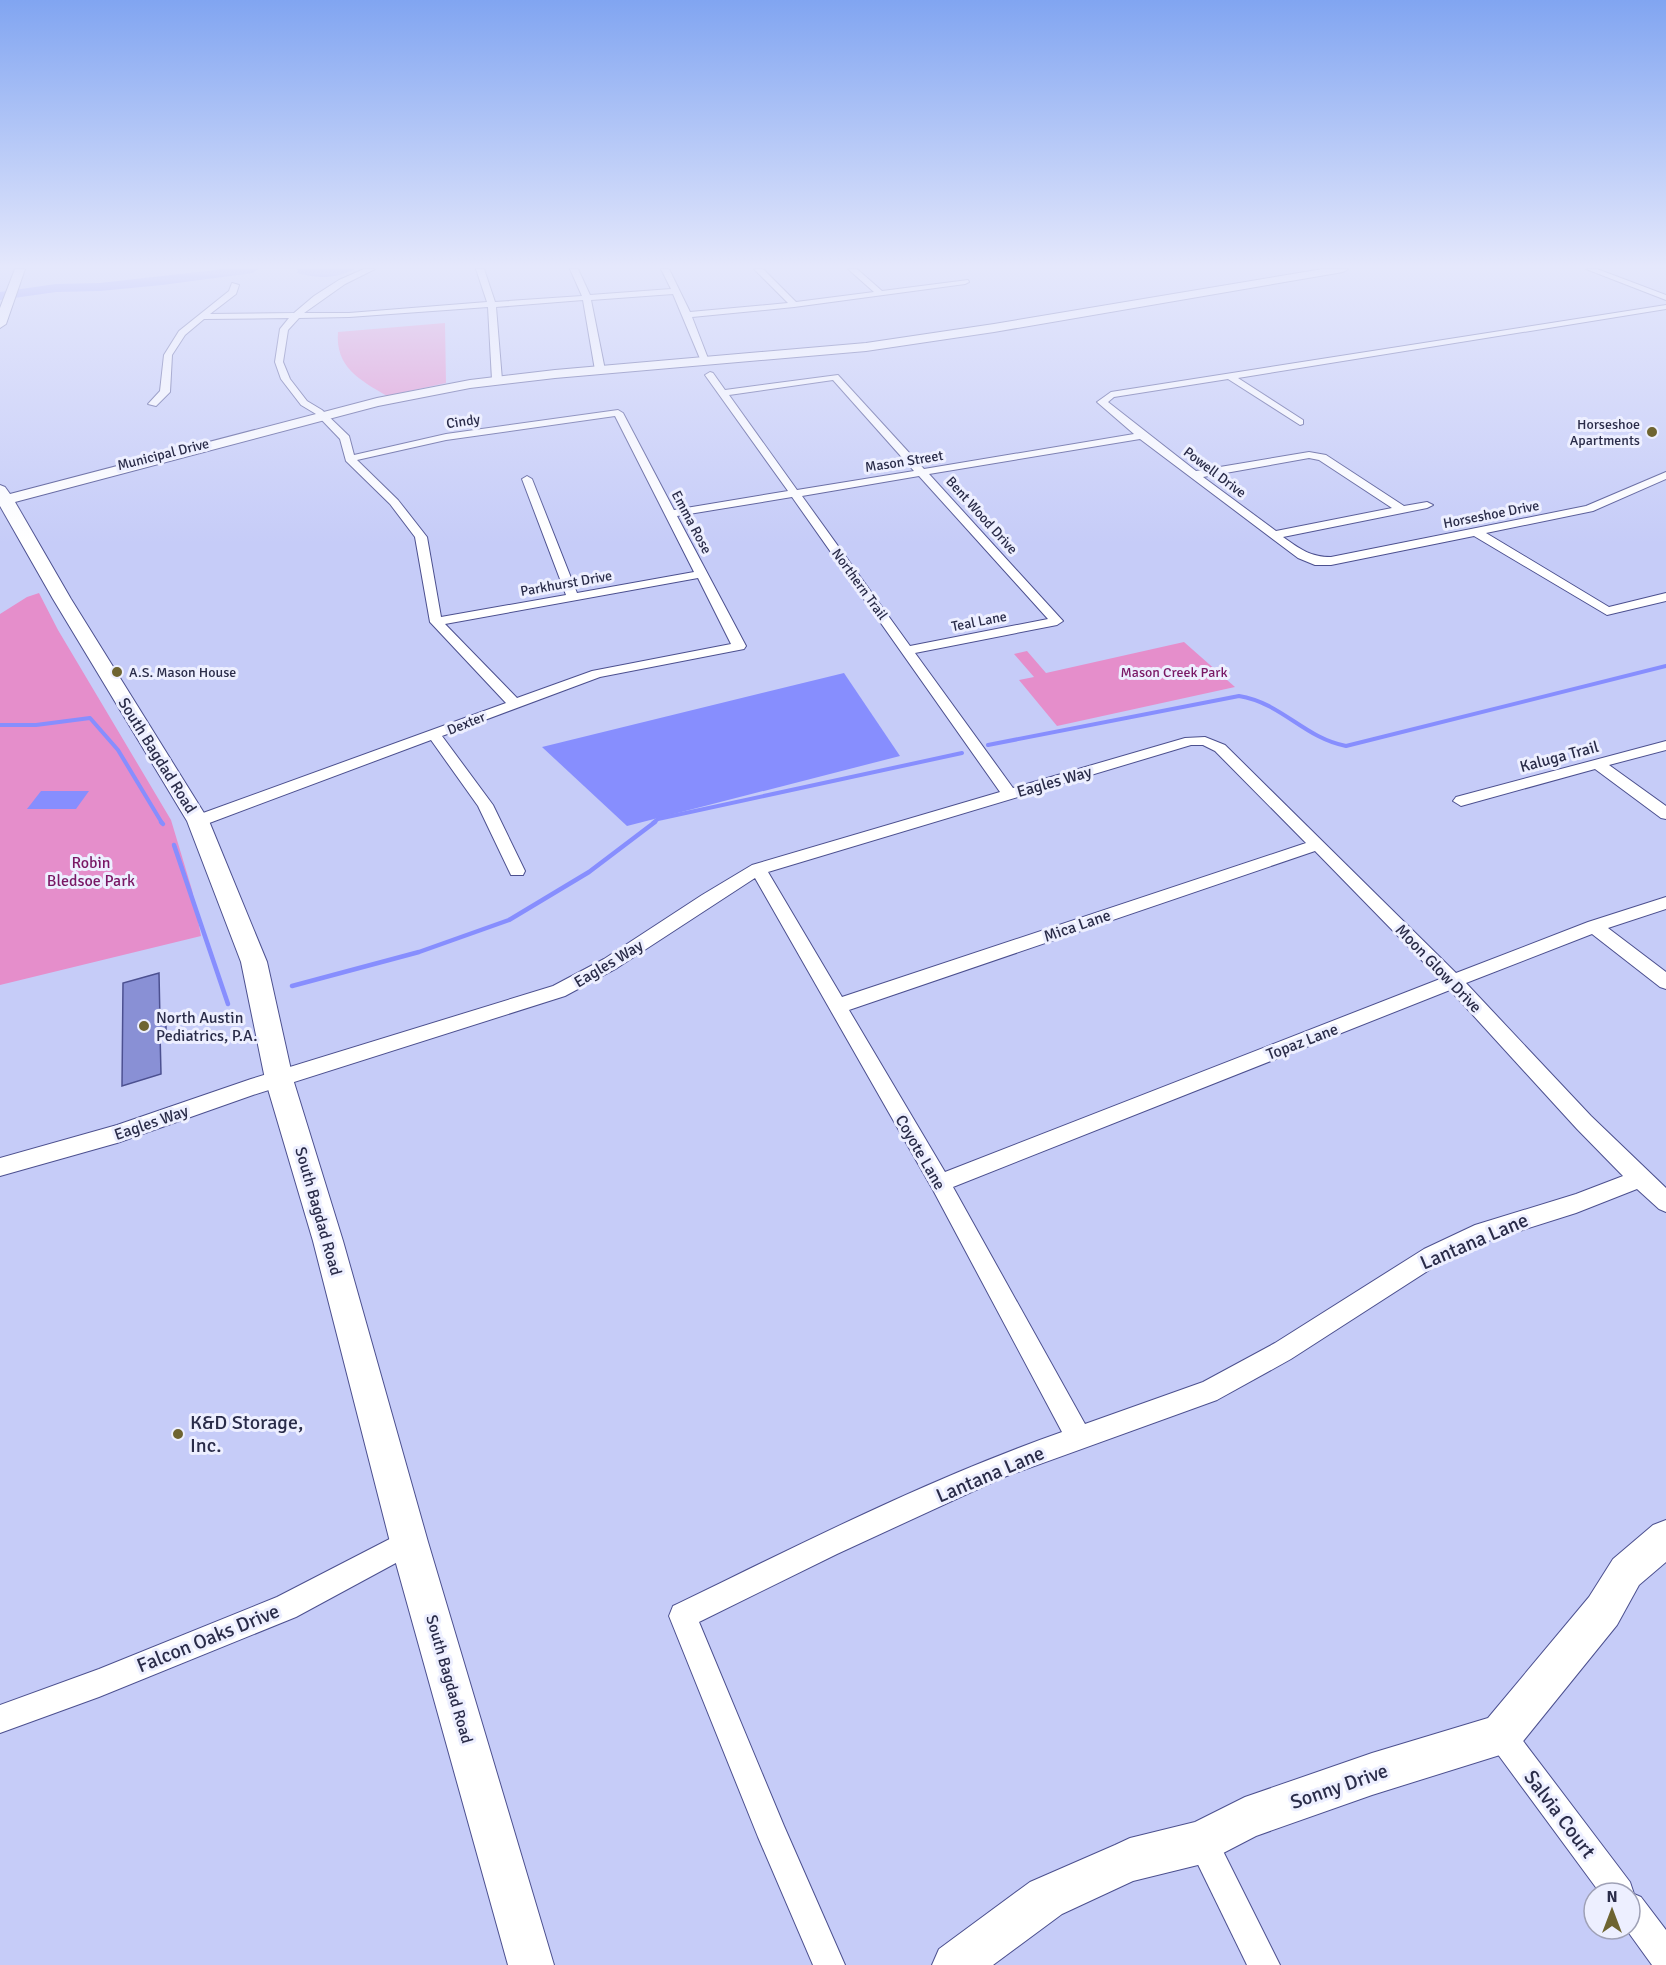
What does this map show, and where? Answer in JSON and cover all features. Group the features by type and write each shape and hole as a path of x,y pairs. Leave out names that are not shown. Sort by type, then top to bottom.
{"street":[{"path":"153,404 165,392 167,361"},
{"path":"279,361 286,379 304,403 323,416 345,438 350,459 394,502 422,537 436,622 514,703"},
{"path":"496,361 497,380"},
{"path":"598,361 600,370"},
{"name":"Municipal Drive","path":"2,496 402,397 497,380 709,361"},
{"path":"1229,376 1326,361"},
{"name":"Northern Trail","path":"710,375 1009,794"},
{"path":"1229,376 1300,422"},
{"name":"Powell Drive","path":"1229,376 1111,395 1101,402 1142,436 1302,556 1315,561"},
{"name":"Bent Wood Drive","path":"723,393 835,377 1057,621"},
{"name":"Cindy","path":"350,459 437,438 618,413"},
{"name":"Emma Rose","path":"618,413 739,646"},
{"name":"Mason Street","path":"671,514 1142,436"},
{"path":"1194,475 1309,455 1322,457 1402,510"},
{"name":"Horseshoe Drive","path":"1315,561 1331,561 1589,509 1666,475"},
{"path":"527,479 573,597"},
{"name":"South Bagdad Road","path":"2,496 62,599 198,820 254,962 279,1079 328,1241 409,1542 531,1965"},
{"path":"1274,535 1427,505"},
{"path":"1476,532 1607,611 1666,597"},
{"name":"Parkhurst Drive","path":"436,622 702,574"},
{"name":"Teal Lane","path":"907,651 1057,621"},
{"name":"Dexter","path":"198,820 597,674 739,646"},
{"path":"434,735 485,805 517,871"},
{"name":"Eagles Way","path":"0,1167 117,1134 251,1087 560,991 604,969 703,899 758,869 1190,741 1206,741"},
{"name":"Moon Glow Drive","path":"1206,741 1220,748 1454,982 1640,1179 1666,1202"},
{"name":"Kaluga Trail","path":"1461,801 1666,744"},
{"path":"1598,764 1666,814"},
{"name":"Mica Lane","path":"838,1006 1317,845"},
{"name":"Coyote Lane","path":"758,869 940,1184 1079,1438"},
{"name":"Topaz Lane","path":"940,1184 1594,926 1666,903"},
{"path":"1594,926 1666,982"},
{"name":"Lantana Lane","path":"829,1965 772,1837 683,1616 828,1545 1000,1466 1209,1392 1283,1351 1432,1256 1483,1232 1576,1203 1640,1179"},
{"path":"1501,1735 1603,1611 1626,1572 1666,1538"},
{"name":"Falcon Oaks Drive","path":"0,1719 99,1683 286,1607 409,1542"},
{"name":"Sonny Drive","path":"955,1965 1046,1898 1130,1860 1202,1842 1245,1818 1371,1774 1501,1735"},
{"name":"Salvia Court","path":"1501,1735 1610,1881"},
{"path":"1202,1842 1264,1965"},
{"path":"1642,1924 1666,1957"}],"green space":[{"path":"344,361 446,361 446,383 387,396 359,378"},
{"name":"Robin Bledsoe Park","path":"39,593 58,630 171,820 192,890 201,936 0,985 0,614 27,597"},
{"name":"Mason Creek Park","path":"1184,642 1235,687 1057,726 1019,680 1034,677 1014,654 1027,651 1046,673"}],"water":[{"path":"844,673 900,756 627,826 542,747"},
{"path":"41,791 89,791 76,809 27,809"}],"building":[{"name":"North Austin Pediatrics, P.A.","path":"159,973 160,1021 166,1019 166,1031 160,1033 161,1074 122,1086 123,983"}],"waterway":[{"path":"988,745 1239,696 1268,706 1318,736 1346,746 1666,666"},
{"path":"0,725 36,725 90,718 118,750 162,823"},
{"path":"653,823 658,819 962,753"},
{"path":"292,986 419,952 509,920 589,872 655,822"},
{"path":"174,845 228,1004"}],"place":[{"name":"Horseshoe Apartments","path":"1652,432"},
{"name":"A.S. Mason House","path":"117,672"},
{"name":"North Austin Pediatrics, P.A.","path":"144,1026"},
{"name":"K&D Storage, Inc.","path":"178,1434"}]}
